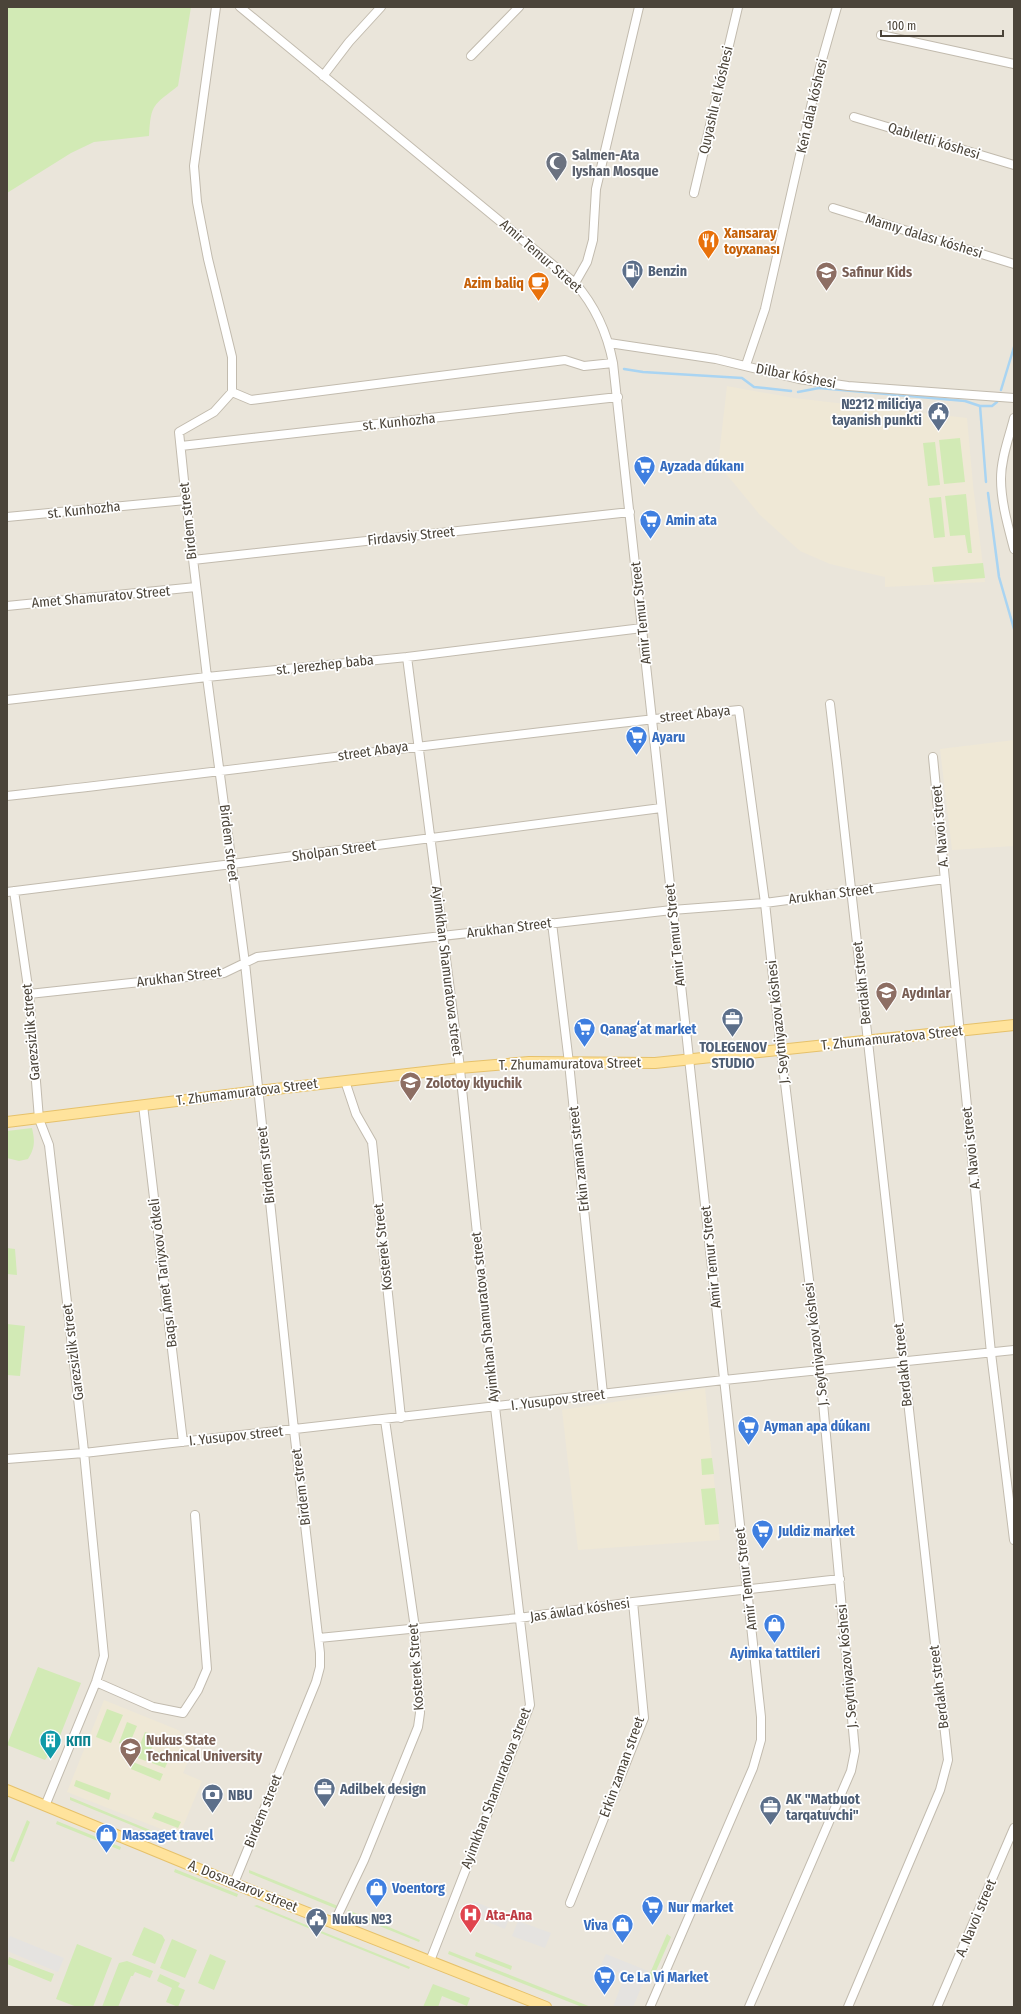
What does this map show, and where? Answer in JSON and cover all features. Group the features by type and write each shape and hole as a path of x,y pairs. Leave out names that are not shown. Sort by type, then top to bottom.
{"main road":[{"name":"T. Zhumamuratova Street","path":"7,1122 460,1068 529,1062 655,1063 868,1042 1014,1025"},
{"name":"A. Dosnazarov street","path":"7,1790 234,1883 546,2007"}],"street":[{"path":"216,7 194,166 197,202 208,259 232,356 232,392 251,400 565,360 584,366 613,363"},
{"name":"Amir Temur Street","path":"240,7 542,254 575,283 586,296 601,322 609,343 618,398 672,910 761,1717 761,1740 754,1768 650,2007"},
{"path":"323,76 349,42 381,7"},
{"path":"471,56 519,7"},
{"path":"575,283 587,262 593,240 596,189 639,7"},
{"name":"Quyashlı el kóshesi","path":"694,193 738,7"},
{"name":"Keń dala kóshesi","path":"746,366 765,309 820,67 837,7"},
{"path":"881,35 1014,64"},
{"name":"Qabıletli kóshesi","path":"854,117 1014,165"},
{"name":"Mamıy dalası kóshesi","path":"833,208 1014,264"},
{"name":"Dilbar kóshesi","path":"609,343 746,366 798,379 848,386 1014,398"},
{"name":"Birdem street","path":"232,392 214,412 180,432 192,560 245,963 294,1430 319,1638 320,1667 316,1682 234,1883"},
{"name":"st. Kunhozha","path":"181,446 618,398"},
{"path":"1014,418 1003,456 1001,478 1003,506 1014,549"},
{"name":"st. Kunhozha","path":"7,517 186,500"},
{"name":"Firdavsiy Street","path":"192,560 630,512"},
{"name":"Amet Shamuratov Street","path":"7,606 196,588"},
{"name":"st. Jerezhep baba","path":"7,700 207,677 407,657 642,628"},
{"name":"Ayimkhan Shamuratova street","path":"407,657 429,838 444,936 460,1068 495,1407 530,1705 430,1960"},
{"name":"Berdakh street","path":"830,704 853,892 902,1361 948,1760 940,1790 848,2007"},
{"name":"street Abaya","path":"7,796 220,772 418,745 740,710"},
{"name":"J. Seytniyazov kóshesi","path":"740,710 765,903 781,1050 820,1370 855,1751 851,1771 749,2007"},
{"name":"A. Navoi street","path":"934,757 991,1353 1014,1540"},
{"name":"Sholpan Street","path":"10,891 232,864 661,808"},
{"name":"Arukhan Street","path":"29,994 224,973 257,957 672,910 765,903 945,879"},
{"name":"Garezsizlik street","path":"10,891 29,994 39,1119 49,1145 84,1453 104,1656 96,1682 45,1806"},
{"name":"Erkin zaman street","path":"552,923 569,1063 603,1394"},
{"name":"Kosterek Street","path":"345,1081 356,1114 372,1142 401,1418"},
{"name":"Baqsı Ámet Tariyxov ótkeli","path":"143,1105 183,1442"},
{"name":"I. Yusupov street","path":"7,1459 84,1453 384,1420 724,1380 1014,1350"},
{"name":"Kosterek Street","path":"334,1923 364,1860 418,1727 420,1713 415,1628 384,1420"},
{"path":"96,1682 153,1707 183,1713 198,1690 207,1669 195,1515"},
{"name":"Jas áwlad kóshesi","path":"319,1638 519,1618 633,1602 840,1579"},
{"name":"Erkin zaman street","path":"570,1903 644,1718 633,1602"},
{"name":"A. Navoi street","path":"937,2007 1014,1828"}],"shaded area":[{"path":"7,7 1014,7 1014,2007 7,2007"},
{"path":"727,386 794,398 967,418 973,485 985,582 885,587 885,577 830,564 800,551 760,515 718,464"},
{"path":"1014,740 1014,846 952,850 940,749"},
{"path":"705,1388 720,1540 578,1550 562,1410"},
{"name":"Nukus State Technical University","path":"104,1700 178,1730 195,1745 183,1773 202,1781 179,1836 67,1792"},
{"path":"473,1901 510,1916 505,1929 468,1914"},
{"path":"518,1921 551,1933 545,1948 512,1936"},
{"path":"10,1936 64,1958 58,1972 7,1951 7,1942"},
{"path":"606,1954 648,1971 633,2007 613,2007 625,1975 601,1965"}],"green space":[{"path":"7,7 191,7 178,86 158,102 152,111 149,136 94,142 71,153 7,193"},
{"path":"960,438 965,482 944,484 939,440"},
{"path":"935,442 940,485 928,486 923,443"},
{"path":"966,494 972,553 968,553 965,535 950,536 945,496"},
{"path":"941,497 945,537 934,538 929,498"},
{"path":"983,563 985,578 934,582 932,567"},
{"path":"32,1128 34,1144 28,1159 19,1161 7,1158 7,1131"},
{"path":"7,1248 15,1249 17,1275 7,1274"},
{"path":"7,1324 25,1326 20,1376 7,1375"},
{"path":"712,1458 714,1474 702,1475 701,1459"},
{"path":"715,1488 719,1524 705,1525 701,1489"},
{"path":"38,1667 81,1683 52,1756 48,1756 45,1760 7,1745"},
{"path":"107,1709 123,1715 111,1743 96,1737"},
{"path":"127,1722 137,1726 128,1747 119,1743"},
{"path":"145,1732 157,1736 146,1761 135,1757"},
{"path":"157,1751 170,1756 165,1768 152,1763"},
{"path":"133,1762 163,1774 160,1781 131,1769"},
{"path":"76,1780 111,1793 109,1800 74,1786"},
{"path":"70,1797 179,1842 168,1840 70,1800"},
{"path":"155,1812 181,1822 178,1828 152,1818"},
{"path":"27,1820 30,1822 14,1862 10,1861"},
{"path":"57,1821 121,1847 120,1850 56,1824"},
{"path":"175,1869 238,1894 237,1897 174,1872"},
{"path":"249,1870 338,1906 337,1909 249,1873"},
{"path":"257,1905 410,1967 409,1969 254,1906"},
{"path":"348,1910 420,1940 419,1942 347,1913"},
{"path":"144,1927 162,1935 165,1940 155,1964 132,1955"},
{"path":"667,1934 671,1937 652,1980 648,1978"},
{"path":"172,1939 197,1950 185,1978 160,1968"},
{"path":"77,1944 112,1958 93,2007 77,2007 56,1999"},
{"path":"449,1951 591,2007 582,2007 448,1954"},
{"path":"476,1952 512,1966 511,1970 475,1956"},
{"path":"210,1954 226,1961 214,1990 198,1983"},
{"path":"9,1957 54,1974 51,1982 7,1964"},
{"path":"127,1961 153,1971 150,1978 135,1972 133,1976 131,1976 118,2007 102,2007 119,1963"},
{"path":"160,1974 180,1983 178,1987 185,1990 178,2007 166,2002 172,1988 157,1981"},
{"path":"433,1984 470,1998 467,2006 442,1996 438,2007 423,2007"}],"waterway":[{"path":"1001,390 1014,347"},
{"path":"624,369 643,372 742,378 754,387 791,391"},
{"path":"798,392 819,388 965,401 980,406"},
{"path":"986,482 980,406 992,406 997,402"},
{"path":"988,493 999,577 1014,629"}],"place":[{"name":"Salmen-Ata Iyshan Mosque","path":"557,182"},
{"name":"Xansaray toyxanası","path":"709,260"},
{"name":"Benzin","path":"632,290"},
{"name":"Safinur Kids","path":"826,292"},
{"name":"Azim baliq","path":"539,302"},
{"name":"№212 miliciya tayanish punkti","path":"938,432"},
{"name":"Ayzada dúkanı","path":"645,486"},
{"name":"Amin ata","path":"650,540"},
{"name":"Ayaru","path":"637,756"},
{"name":"Aydınlar","path":"887,1012"},
{"name":"TOLEGENOV STUDIO","path":"733,1038"},
{"name":"Qanagʻat market","path":"584,1048"},
{"name":"Zolotoy klyuchik","path":"411,1102"},
{"name":"Ayman apa dúkanı","path":"748,1446"},
{"name":"Juldiz market","path":"762,1550"},
{"name":"Ayimka tattileri","path":"775,1644"},
{"name":"КПП","path":"50,1760"},
{"name":"Nukus State Technical University","path":"131,1768"},
{"name":"Adilbek design","path":"325,1808"},
{"name":"NBU","path":"213,1814"},
{"name":"AK \"Matbuot tarqatuvchi\"","path":"771,1826"},
{"name":"Massaget travel","path":"107,1854"},
{"name":"Voentorg","path":"377,1908"},
{"name":"Nur market","path":"652,1926"},
{"name":"Ata-Ana","path":"471,1934"},
{"name":"Nukus №3","path":"317,1938"},
{"name":"Viva","path":"623,1944"},
{"name":"Ce La Vi Market","path":"605,1996"}]}
